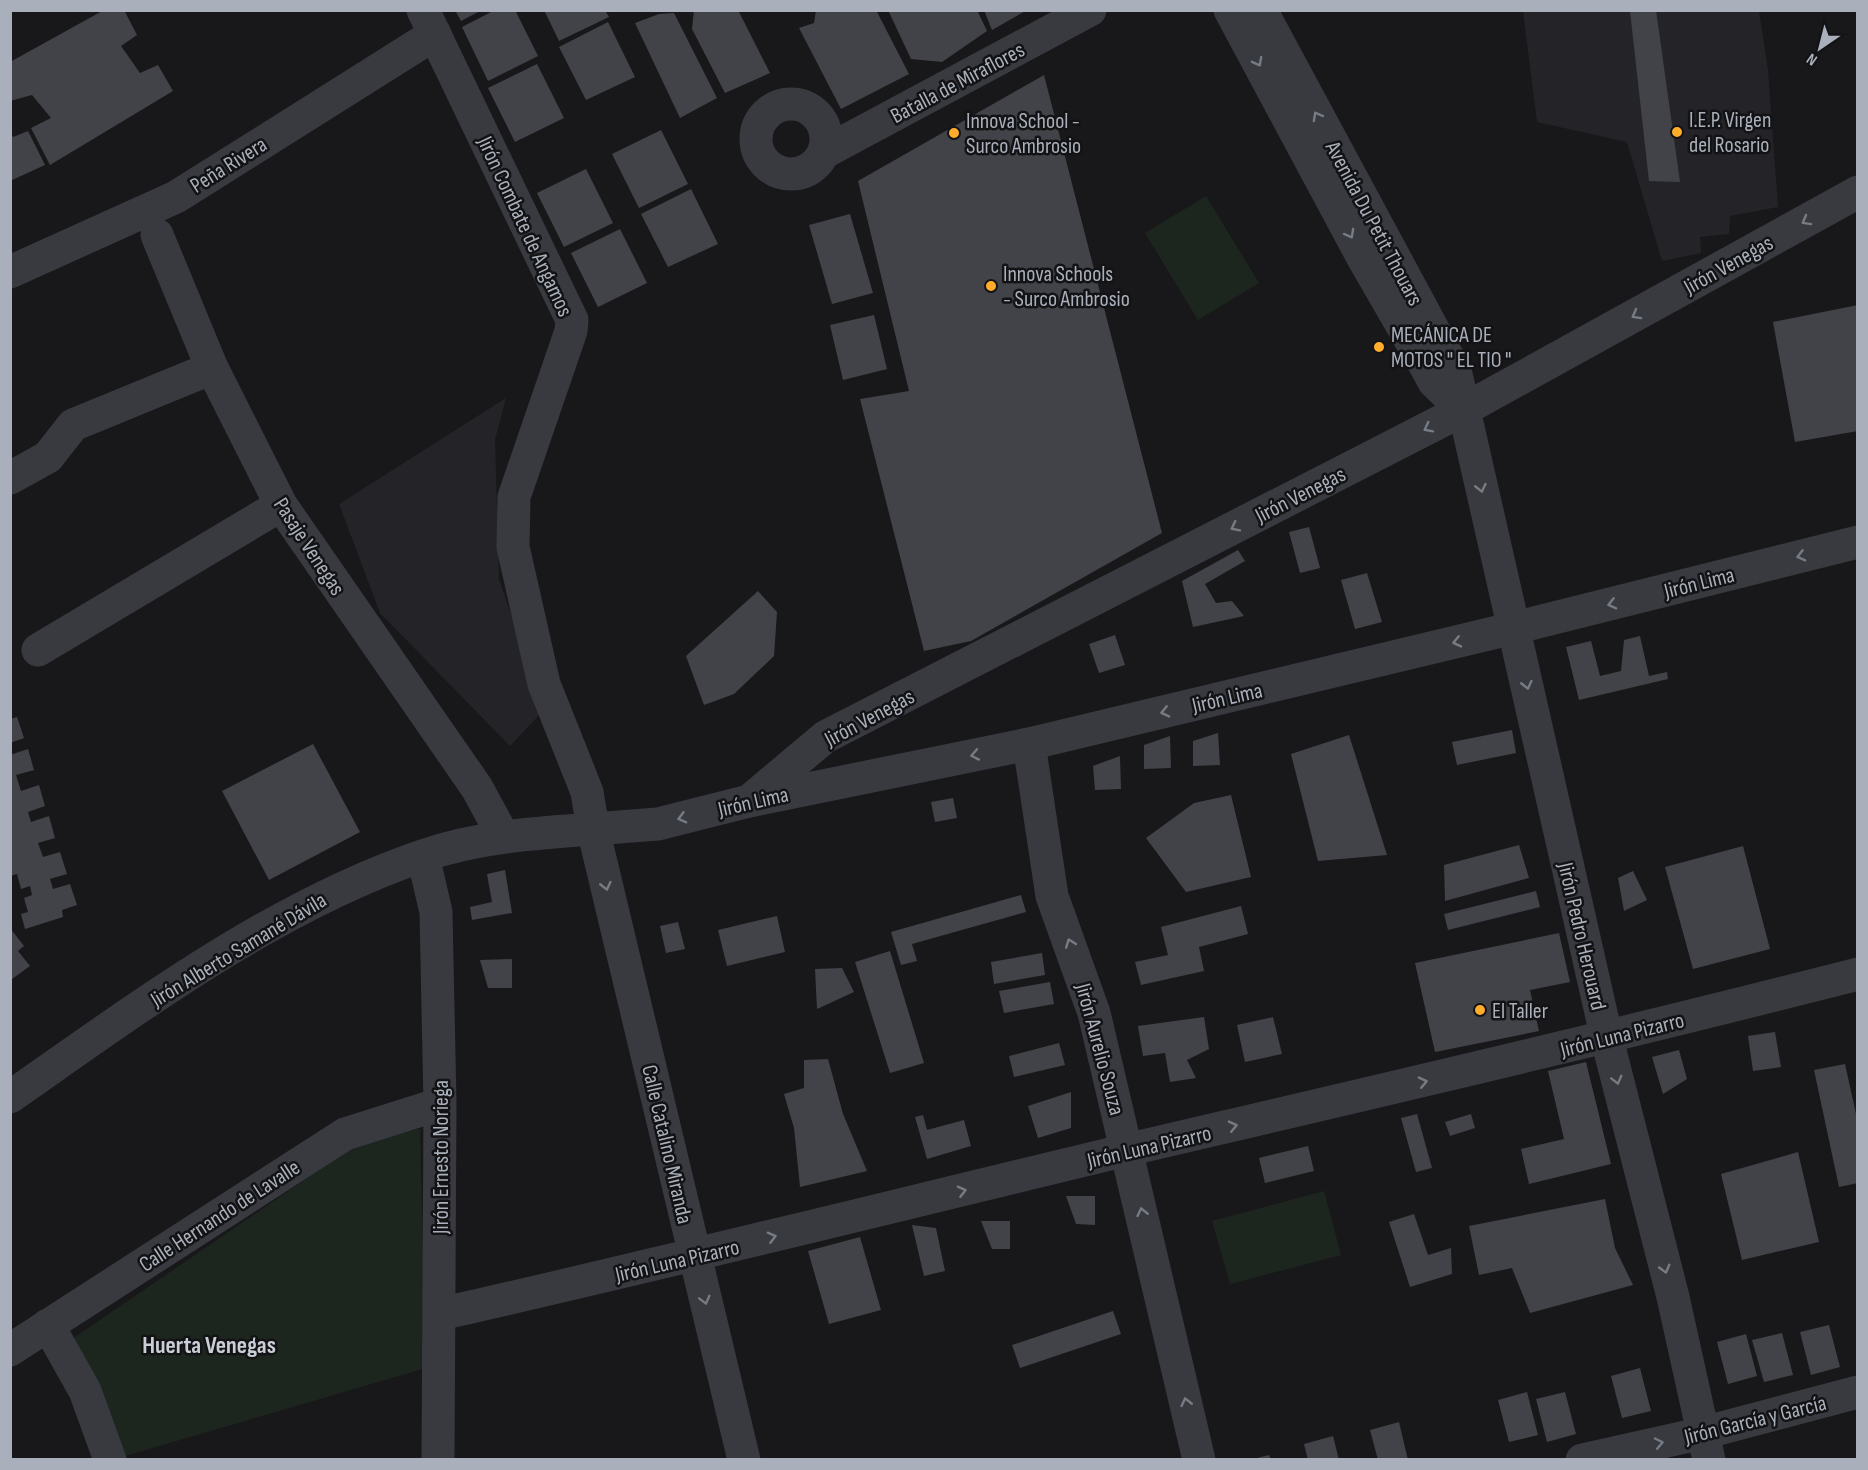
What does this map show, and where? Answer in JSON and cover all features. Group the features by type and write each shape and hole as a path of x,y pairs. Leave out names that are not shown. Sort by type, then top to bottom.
{"street":[{"name":"Batalla de Miraflores","path":"825,152 1090,10"},
{"name":"Avenida Du Petit Thouars","path":"1230,10 1363,258 1434,381 1462,410"},
{"name":"Avenida Du Petit Thouars","path":"1261,10 1455,370 1462,410"},
{"name":"Peña Rivera","path":"10,272 176,197 429,22"},
{"name":"Jirón Combate de Angamos","path":"429,22 572,320 571,331 514,497 513,547 544,684 587,792 592,829"},
{"name":"Jirón Venegas","path":"748,801 825,737 1462,410 1857,192"},
{"name":"Pasaje Venegas","path":"157,235 212,368 281,505 477,788 503,836"},
{"path":"10,478 48,457 73,425 212,368"},
{"name":"Jirón Pedro Herouard","path":"1462,410 1607,1039 1673,1297 1706,1446"},
{"path":"38,650 281,505"},
{"name":"Jirón Lima","path":"592,829 658,824 748,801 1029,744 1514,628 1857,542"},
{"name":"Jirón Aurelio Souza","path":"1029,744 1052,896 1094,1013 1199,1460"},
{"name":"Jirón Alberto Samané Dávila","path":"10,1097 128,1015 305,905 423,856 503,836 592,829"},
{"name":"Calle Catalino Miranda","path":"592,829 744,1460"},
{"name":"Jirón Ernesto Noriega","path":"423,856 436,912 440,1104 438,1460"},
{"name":"Jirón Luna Pizarro","path":"440,1314 695,1256 1128,1150 1607,1039 1857,974"},
{"name":"Calle Hernando de Lavalle","path":"10,1350 345,1134 440,1104"},
{"path":"48,1325 85,1391 110,1460"},
{"name":"Jirón García y García","path":"1582,1460 1706,1446 1857,1392"}],"shaded area":[{"name":"I.E.P. Virgen del Rosario","path":"1523,11 1759,11 1768,70 1778,207 1730,216 1729,234 1700,237 1701,253 1662,261 1627,142 1537,122"},
{"path":"1206,196 1259,283 1198,320 1145,233"},
{"path":"506,398 495,440 499,579 544,710 510,746 380,613 339,504"},
{"path":"420,1129 426,1368 125,1456 72,1339 366,1138"},
{"path":"1324,1191 1341,1255 1230,1284 1212,1221"}],"building":[{"path":"104,10 124,10 137,35 121,46 140,73 158,65 173,91 50,165 31,128 51,118 32,95 10,101 10,62"},
{"path":"455,10 482,10 461,21"},
{"path":"495,10 515,10 538,56 488,81 462,27"},
{"path":"544,10 605,10 609,17 559,41"},
{"path":"694,10 738,10 770,73 725,93 692,29"},
{"path":"816,10 876,10 909,74 841,109 799,28 814,23"},
{"path":"888,10 977,10 987,31 942,62 911,59"},
{"path":"984,10 1027,10 992,30"},
{"path":"1656,10 1680,182 1649,181 1630,11"},
{"path":"674,13 717,98 680,118 635,23 659,14"},
{"path":"608,22 635,77 586,100 559,47"},
{"path":"537,64 564,118 515,142 488,88"},
{"name":"Innova Schools - Surco Ambrosio","path":"1044,75 1162,533 971,641 924,651 860,399 909,391 858,181"},
{"path":"661,130 688,184 639,208 612,154"},
{"path":"28,131 45,165 10,181 10,132 13,137"},
{"path":"586,169 613,223 564,247 537,193"},
{"path":"691,189 718,244 668,267 641,214"},
{"path":"850,214 873,293 832,304 809,225"},
{"path":"620,229 647,283 598,307 571,253"},
{"path":"1858,305 1858,431 1795,442 1773,322"},
{"path":"874,315 887,369 843,380 830,325"},
{"path":"1309,527 1320,568 1300,573 1289,532"},
{"path":"1238,550 1245,561 1205,584 1216,603 1232,601 1244,616 1193,627 1182,581"},
{"path":"1367,573 1382,622 1355,629 1341,580"},
{"path":"758,591 777,612 774,656 734,694 704,705 686,656"},
{"path":"1115,635 1125,665 1099,673 1089,644"},
{"path":"1640,636 1649,676 1667,672 1668,679 1579,700 1566,647 1591,641 1600,676 1621,671 1624,640"},
{"path":"17,717 24,738 10,743 10,719"},
{"path":"1512,730 1516,753 1457,765 1452,742"},
{"path":"1218,733 1220,765 1193,766 1193,741"},
{"path":"1349,735 1387,855 1318,861 1291,754"},
{"path":"1170,736 1171,768 1144,769 1144,745"},
{"path":"313,744 360,832 269,880 222,791"},
{"path":"28,749 34,770 16,775 21,791 39,785 45,806 28,812 31,822 49,816 55,838 38,843 43,857 60,852 67,874 50,879 53,889 70,884 77,905 62,910 63,917 25,929 21,914 28,912 24,898 32,895 30,886 21,889 17,874 10,876 10,755"},
{"path":"1120,756 1121,789 1095,790 1093,766"},
{"path":"1231,795 1251,877 1186,892 1146,838 1194,803"},
{"path":"953,798 957,818 935,822 931,802"},
{"path":"1519,845 1529,878 1445,901 1444,865"},
{"path":"1743,846 1770,949 1693,969 1665,867"},
{"path":"505,870 512,913 472,920 470,907 492,902 487,874"},
{"path":"1633,871 1647,900 1624,911 1618,878"},
{"path":"1536,891 1540,907 1448,930 1444,914"},
{"path":"1021,895 1026,912 912,944 917,961 901,965 891,932"},
{"path":"1241,906 1248,934 1199,947 1204,971 1141,985 1135,962 1168,955 1161,927"},
{"path":"777,916 785,952 727,966 718,930"},
{"path":"678,922 685,949 666,953 660,926"},
{"path":"10,928 24,946 18,951 30,966 12,979"},
{"name":"El Taller","path":"1559,933 1570,982 1530,990 1539,1031 1435,1052 1415,963"},
{"path":"890,951 924,1063 890,1073 855,962"},
{"path":"1042,953 1045,975 994,984 991,962"},
{"path":"512,959 512,988 488,988 480,960"},
{"path":"842,968 854,992 817,1009 815,969"},
{"path":"1050,982 1054,1004 1004,1013 999,991"},
{"path":"1204,1017 1209,1049 1187,1060 1196,1078 1170,1082 1165,1053 1143,1056 1138,1026"},
{"path":"1273,1017 1282,1054 1245,1062 1237,1025"},
{"path":"1775,1032 1781,1067 1753,1071 1748,1036"},
{"path":"1059,1043 1065,1065 1014,1077 1009,1056"},
{"path":"1679,1050 1687,1079 1663,1094 1652,1057"},
{"path":"828,1059 843,1114 867,1171 800,1187 794,1128 784,1094 804,1088 804,1060"},
{"path":"1586,1062 1611,1164 1529,1184 1521,1149 1564,1139 1548,1071"},
{"path":"1845,1064 1858,1123 1858,1183 1839,1187 1814,1070"},
{"path":"1071,1092 1071,1128 1038,1138 1028,1106"},
{"path":"1417,1114 1432,1168 1416,1172 1401,1118"},
{"path":"1471,1114 1475,1128 1450,1136 1445,1122"},
{"path":"923,1115 927,1130 964,1120 971,1146 927,1159 915,1117"},
{"path":"1308,1146 1314,1171 1265,1183 1259,1158"},
{"path":"1798,1152 1819,1242 1742,1260 1721,1174"},
{"path":"1066,1196 1095,1196 1095,1225 1076,1224"},
{"path":"1605,1199 1615,1248 1633,1285 1530,1313 1512,1268 1479,1275 1469,1226"},
{"path":"1414,1214 1428,1255 1451,1248 1452,1274 1410,1287 1389,1222"},
{"path":"981,1221 1010,1221 1010,1249 992,1249"},
{"path":"912,1225 936,1228 945,1271 924,1276"},
{"path":"860,1237 881,1310 829,1324 808,1251"},
{"path":"1113,1311 1121,1334 1020,1368 1012,1345"},
{"path":"1829,1325 1840,1367 1811,1375 1800,1332"},
{"path":"1782,1333 1793,1375 1764,1382 1752,1340"},
{"path":"1746,1334 1757,1376 1728,1384 1717,1342"},
{"path":"1640,1368 1651,1411 1622,1418 1611,1376"},
{"path":"1527,1392 1538,1435 1509,1442 1498,1400"},
{"path":"1565,1392 1576,1434 1547,1442 1536,1399"},
{"path":"1399,1422 1408,1460 1378,1460 1370,1430"},
{"path":"1333,1436 1339,1460 1308,1460 1304,1444"},
{"path":"1269,1455 1271,1460 1253,1460 1253,1459"}],"place":[{"name":"I.E.P. Virgen del Rosario","path":"1677,132"},
{"name":"Innova School - Surco Ambrosio","path":"954,133"},
{"name":"Innova Schools - Surco Ambrosio","path":"991,286"},
{"name":"MECÁNICA DE MOTOS \" EL TIO \"","path":"1379,347"},
{"name":"El Taller","path":"1480,1010"}],"district":[{"name":"Huerta Venegas","path":"209,1345"}]}
